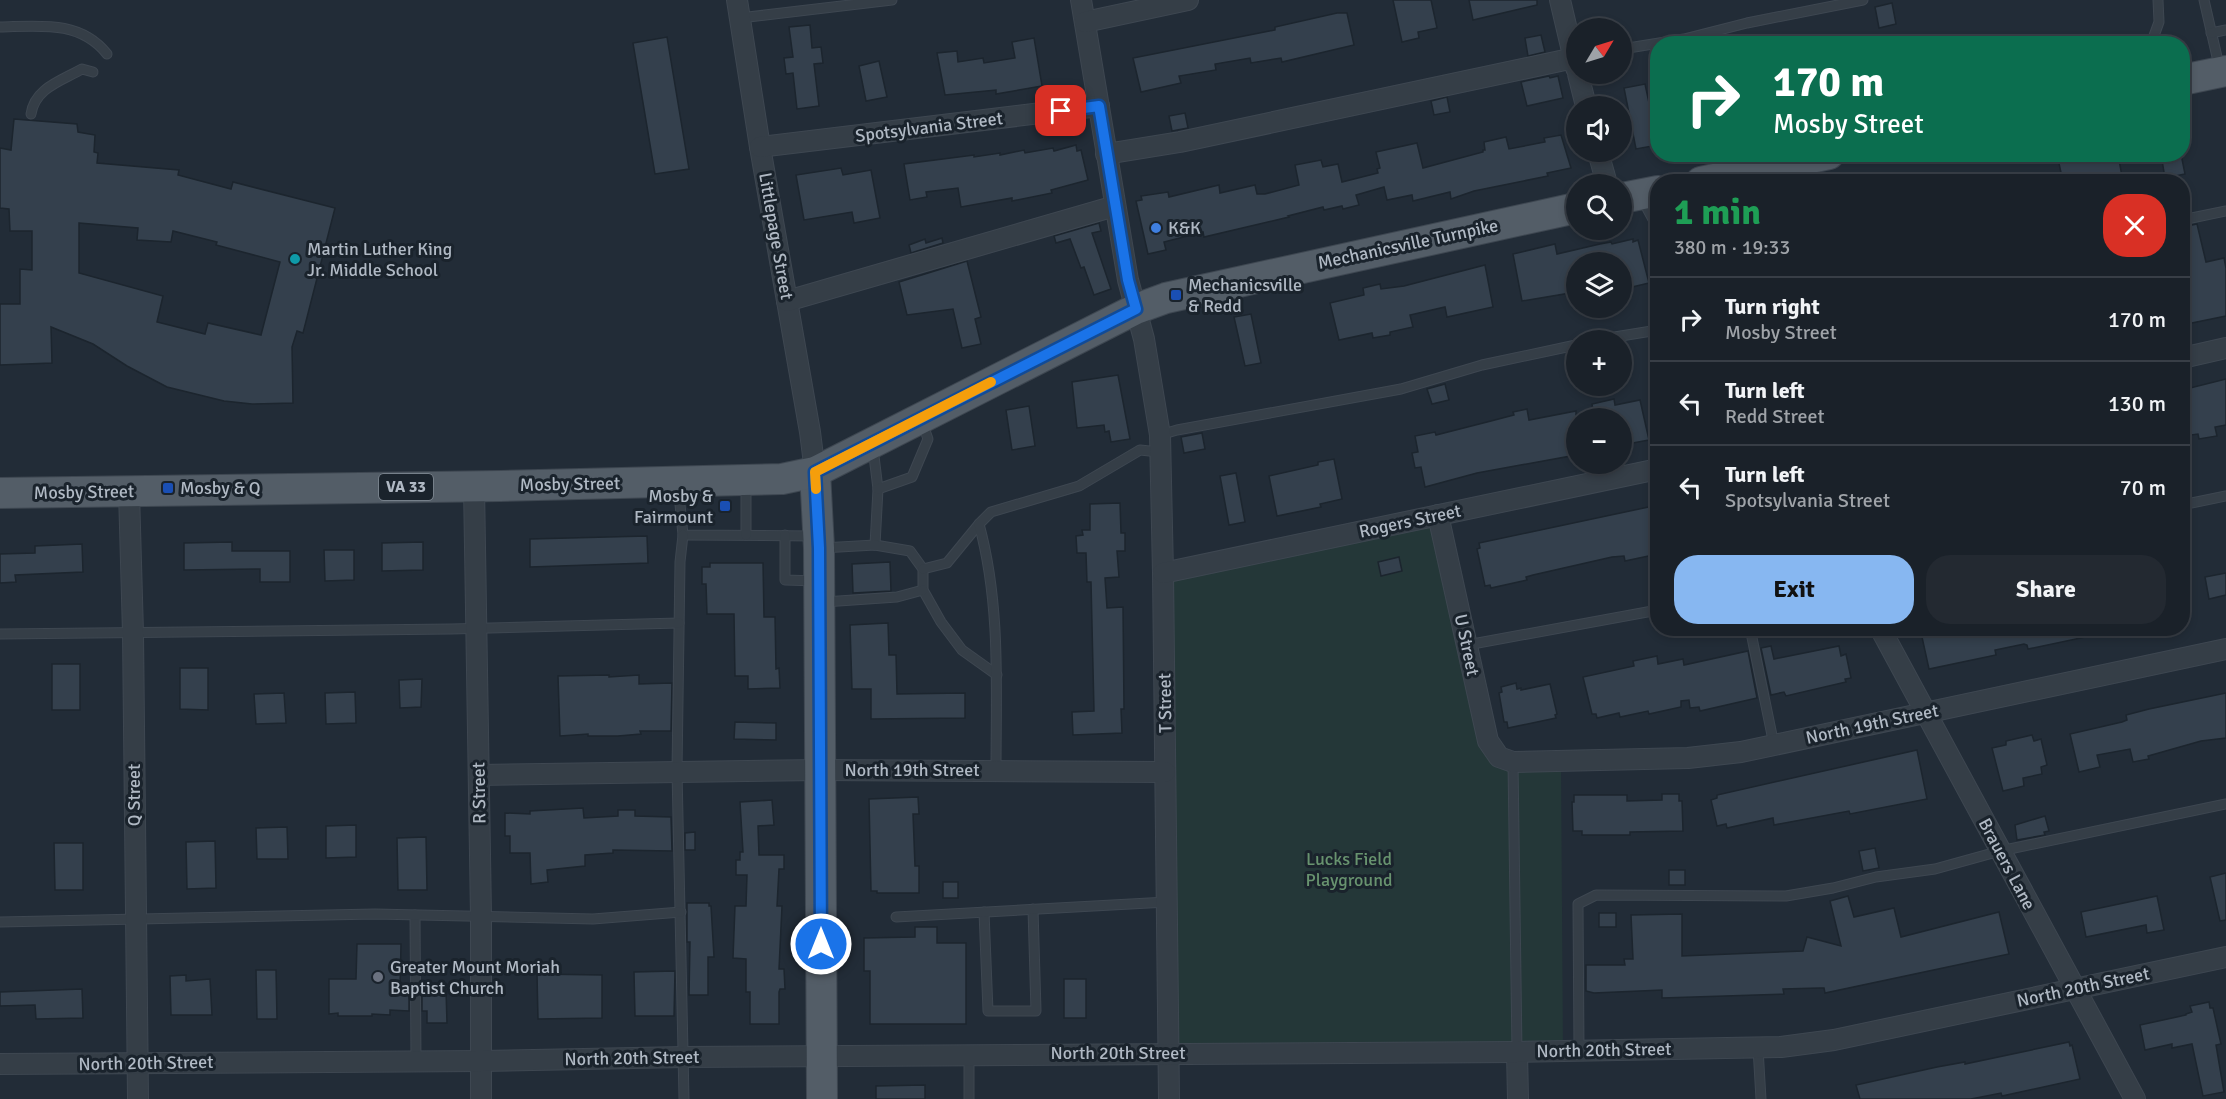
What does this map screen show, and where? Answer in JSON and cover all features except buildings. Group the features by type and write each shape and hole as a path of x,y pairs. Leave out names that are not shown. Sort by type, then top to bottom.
{"main road":[{"path":"2190,78 2223,71"},
{"path":"1738,174 1792,162"},
{"name":"Mechanicsville Turnpike","path":"1136,309 1193,291 1566,210"},
{"name":"Mosby Street","path":"0,493 782,479 815,472 1136,309"},
{"path":"815,472 819,542 822,1099"}],"street":[{"name":"T Street","path":"1081,0 1128,280 1144,339 1159,444 1163,573 1169,1099"},
{"path":"1085,21 1188,0"},
{"path":"1560,0 1566,24"},
{"name":"Littlepage Street","path":"738,9 815,472"},
{"path":"1106,154 1180,142 1566,66"},
{"name":"Spotsylvania Street","path":"760,147 1099,106"},
{"path":"787,301 1115,206"},
{"path":"2190,356 2226,348"},
{"name":"Rogers Street","path":"1163,573 1650,471"},
{"name":"R Street","path":"474,486 481,916 481,1099"},
{"name":"Q Street","path":"129,492 133,633 134,920 138,1099"},
{"name":"U Street","path":"1438,515 1488,741 1499,757 1513,762"},
{"name":"Brauers Lane","path":"1884,636 2135,1099"},
{"name":"North 19th Street","path":"1513,762 1688,758 1774,745 2226,649"},
{"name":"North 19th Street","path":"479,775 821,770 1165,772"},
{"name":"North 20th Street","path":"0,1064 1517,1052 1579,1049 1781,1047 1834,1040 2226,957"},
{"path":"1517,1052 1518,1099"}],"lane":[{"path":"738,9 892,0"},
{"path":"1696,36 1747,23 1863,0"},
{"path":"2154,36 2159,22 2158,0"},
{"path":"2204,0 2223,71"},
{"path":"0,27 52,26 76,31 99,43 108,54"},
{"path":"2211,33 2226,30"},
{"path":"1632,48 1650,45"},
{"path":"31,114 33,101 44,90 82,69 93,72"},
{"path":"2190,218 2226,211"},
{"path":"1632,334 1650,331"},
{"path":"923,569 947,563 991,512 1079,486 1140,450 1159,444 1177,430 1401,389 1482,365 1566,347"},
{"path":"878,489 912,477 928,439 920,417"},
{"path":"873,442 878,489 874,545"},
{"path":"746,480 746,535"},
{"path":"678,482 683,535 680,562 677,771 684,1099"},
{"path":"2190,503 2226,496"},
{"path":"979,525 995,615 996,771"},
{"path":"683,535 785,536 819,542 874,545 910,551 923,569 922,590 941,622 962,650 997,675"},
{"path":"785,536 785,580 819,591 897,597 922,590"},
{"path":"1467,645 1650,611"},
{"path":"0,634 679,623"},
{"path":"1752,636 1774,745"},
{"path":"1513,762 1517,1052"},
{"path":"1579,1049 1578,904 1596,895 1786,896 1833,888 1876,877 1935,869 2000,851 2226,804"},
{"path":"896,917 1167,902"},
{"path":"984,912 988,1011 1036,1011 1032,909"},
{"path":"0,922 415,915 593,919 681,912"},
{"path":"415,915 416,1061"},
{"path":"1758,1048 1761,1099"},
{"path":"969,1055 969,1099"}],"green space":[{"name":"Lucks Field Playground","path":"1437,516 1487,748 1561,760 1563,1051 1167,1054 1162,573"}],"slow traffic":[{"path":"816,489 815,472 991,382"}],"place":[{"name":"K&K","path":"1156,228"},
{"name":"Martin Luther King Jr. Middle School","path":"295,259"},
{"name":"Mechanicsville & Redd","path":"1176,295"},
{"name":"Mosby & Q","path":"168,488"},
{"name":"Mosby & Fairmount","path":"725,506"},
{"name":"Greater Mount Moriah Baptist Church","path":"378,977"}],"route":[{"path":"821,944 819,548 815,472 1136,309 1128,280 1099,106 1061,111"}]}
